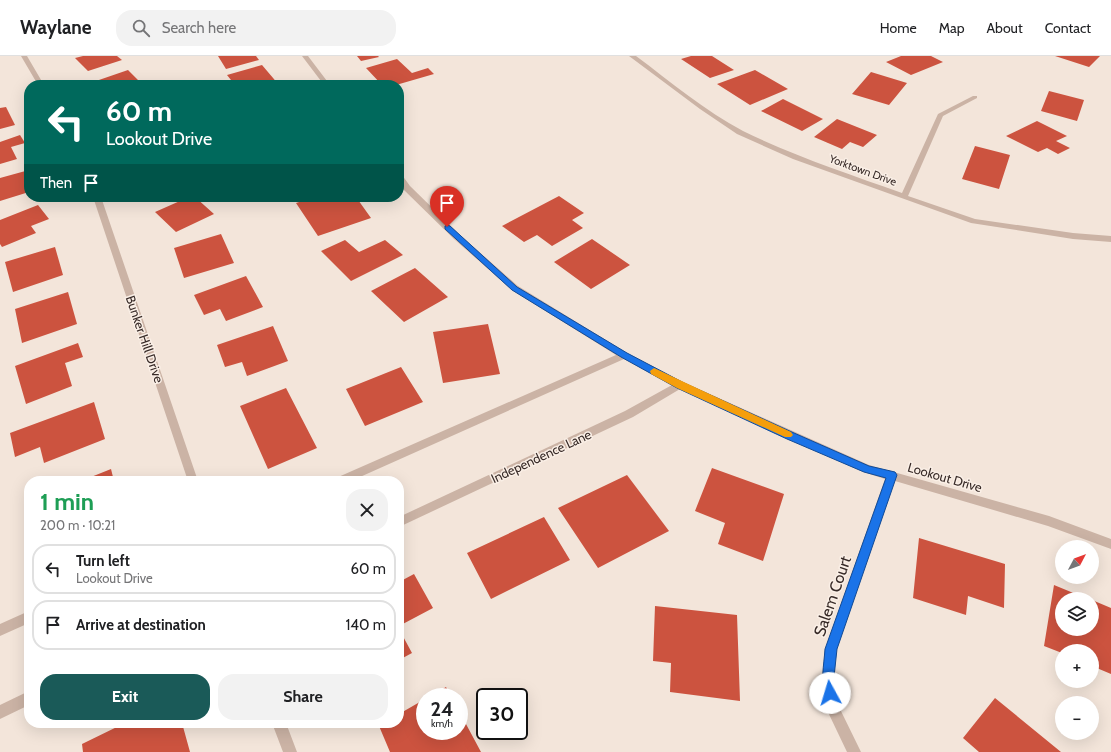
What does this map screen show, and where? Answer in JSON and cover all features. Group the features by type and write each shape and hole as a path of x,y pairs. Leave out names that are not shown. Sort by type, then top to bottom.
{"street":[{"path":"24,56 38,80"},
{"path":"305,56 323,80"},
{"name":"Yorktown Drive","path":"632,56 702,108 740,132 796,157 974,221 1073,236 1111,239"},
{"path":"904,197 940,115 975,97"},
{"name":"Lookout Drive","path":"404,184 457,237 515,288 624,355 680,385 867,469 1049,521 1111,544"},
{"name":"Bunker Hill Drive","path":"99,202 192,476"},
{"path":"351,476 624,355"},
{"name":"Independence Lane","path":"404,520 629,414 680,385"},
{"name":"Salem Court","path":"854,752 833,708 828,677 831,649 892,475"},
{"path":"0,630 24,619"},
{"path":"0,712 24,700"},
{"path":"281,728 290,752"}],"building":[{"path":"83,56 117,56 122,60 88,71 75,58"},
{"path":"218,56 256,56 259,60 226,69"},
{"path":"357,56 378,56 379,57 361,61"},
{"path":"691,56 712,56 734,70 710,78 681,59"},
{"path":"901,56 931,56 943,62 911,75 886,62"},
{"path":"1055,56 1100,56 1089,67"},
{"path":"397,59 412,73 428,68 434,74 404,83 404,80 377,80 366,68"},
{"path":"262,65 275,80 231,80 227,75"},
{"path":"128,70 138,80 99,80"},
{"path":"755,70 788,89 750,105 717,84"},
{"path":"871,72 907,83 889,105 852,94"},
{"path":"1049,91 1084,100 1077,121 1041,111"},
{"path":"783,99 823,119 802,131 761,111"},
{"path":"6,107 15,125 0,129 0,108"},
{"path":"837,119 877,135 863,147 850,142 842,149 814,137"},
{"path":"1037,121 1067,136 1056,141 1070,148 1058,154 1047,148 1038,152 1006,136"},
{"path":"20,135 24,143 11,147 17,159 0,164 0,142"},
{"path":"975,146 1010,155 999,189 962,179"},
{"path":"24,171 24,194 0,201 0,178"},
{"path":"559,196 584,213 572,220 583,228 552,246 537,235 524,242 502,226"},
{"path":"178,202 201,202 214,214 176,232 155,212"},
{"path":"360,202 371,218 318,236 296,203"},
{"path":"38,205 49,219 31,226 36,233 2,247 0,244 0,220"},
{"path":"221,234 234,263 184,278 174,248"},
{"path":"592,239 630,265 591,289 554,262"},
{"path":"345,240 359,252 385,240 403,255 351,281 321,251"},
{"path":"55,247 63,275 13,292 5,262"},
{"path":"415,268 448,297 404,322 371,291"},
{"path":"246,276 263,307 226,321 220,309 204,315 194,295"},
{"path":"68,292 77,324 22,343 15,309"},
{"path":"488,324 500,374 443,383 433,332"},
{"path":"273,326 288,361 247,376 242,362 225,367 217,345"},
{"path":"78,343 83,357 65,363 72,386 26,404 15,366"},
{"path":"401,367 423,402 365,426 346,389"},
{"path":"286,388 317,448 268,469 240,406"},
{"path":"94,402 105,439 44,463 40,447 15,457 10,433"},
{"path":"712,468 784,494 763,561 718,544 725,523 695,511"},
{"path":"111,469 113,476 94,476"},
{"path":"627,475 669,531 598,568 558,508"},
{"path":"544,517 570,560 491,599 467,553"},
{"path":"919,538 1005,564 1004,608 968,596 966,615 913,598"},
{"path":"414,574 433,608 404,623 404,579"},
{"path":"1054,585 1071,592 1055,592 1055,636 1099,636 1099,603 1111,608 1111,674 1099,669 1099,644 1055,644 1055,650 1044,646"},
{"path":"655,606 737,615 740,701 670,692 671,663 653,661"},
{"path":"404,638 412,653 404,657"},
{"path":"995,698 1061,752 979,752 963,738"},
{"path":"416,704 416,740 468,740 468,728 481,752 390,752 380,728 404,728 404,711"},
{"path":"115,728 183,728 190,752 83,752 82,744"}],"slow traffic":[{"path":"654,371 680,385 788,435"}],"route":[{"path":"447,227 515,288 624,355 680,385 791,436 867,469 892,475 831,649 828,677 830,693"}]}
